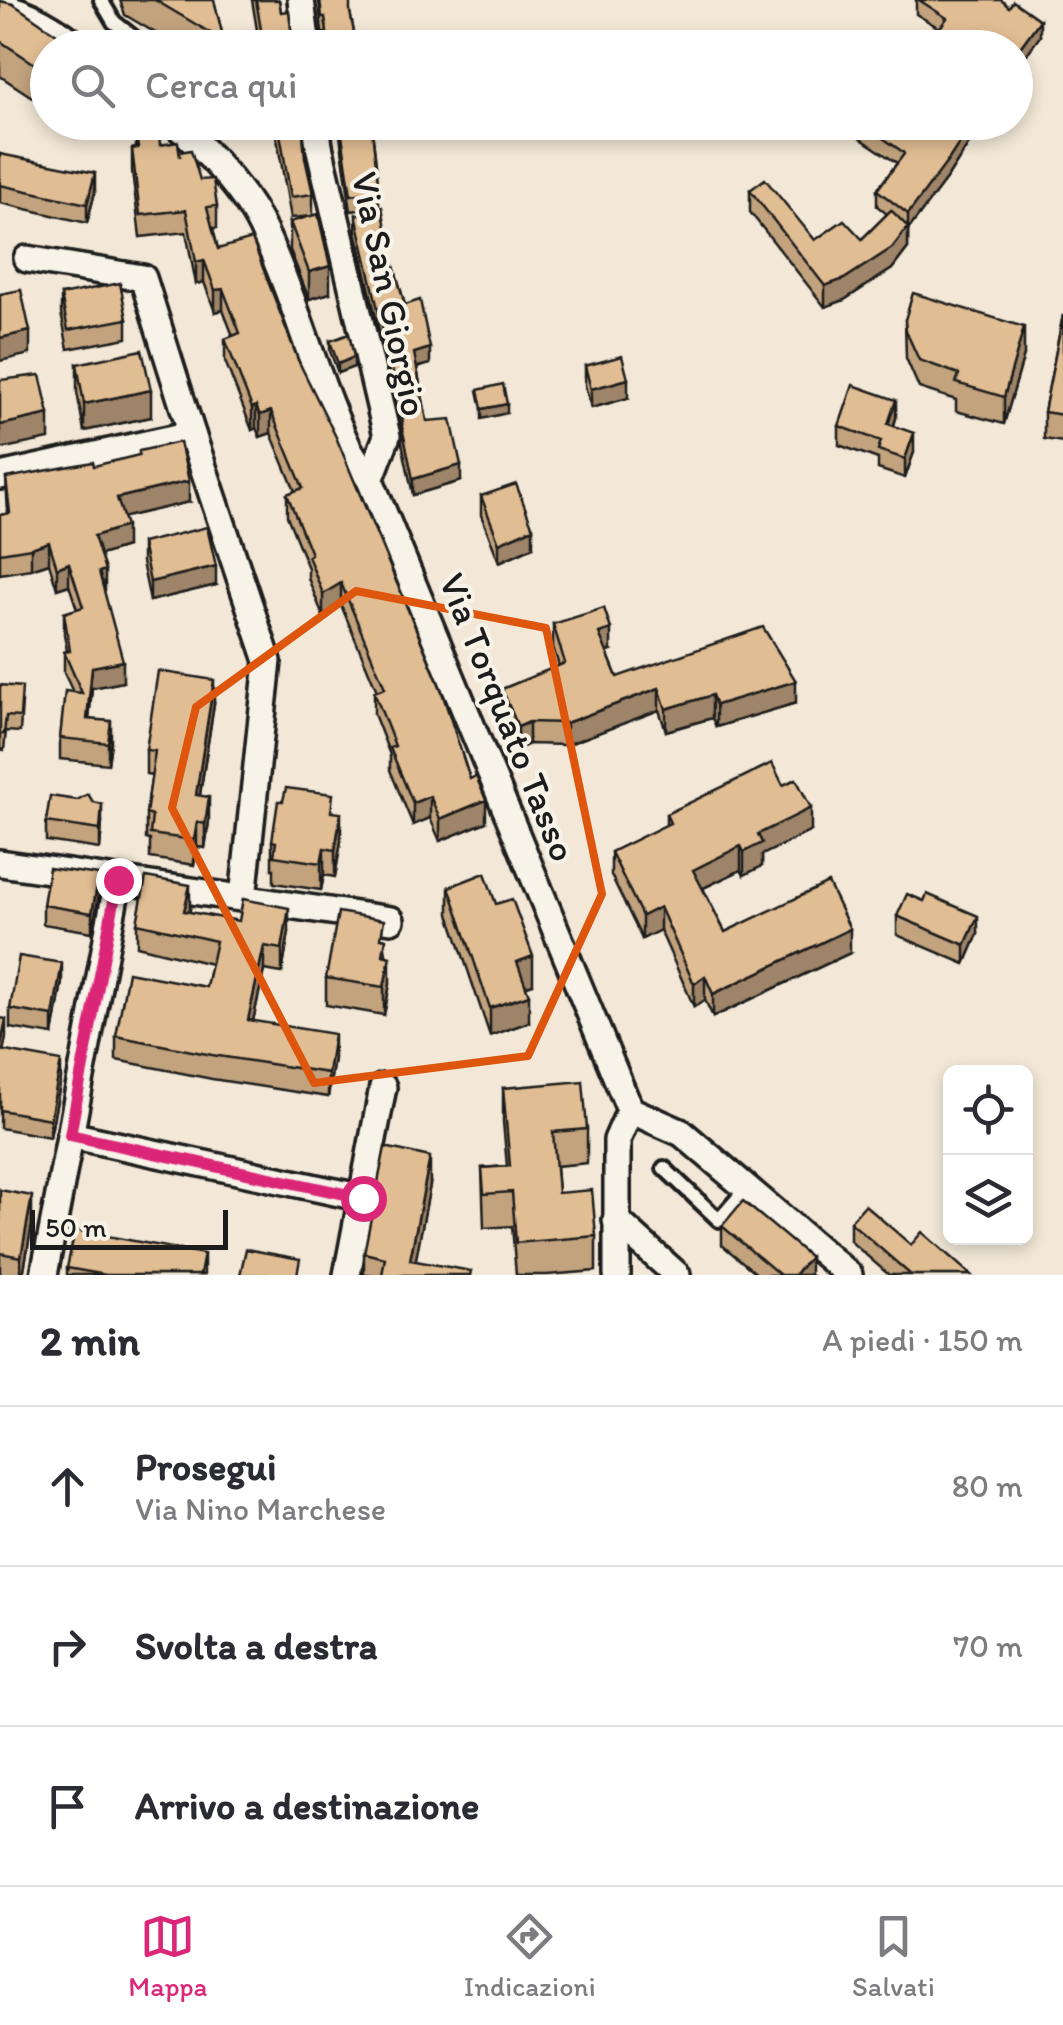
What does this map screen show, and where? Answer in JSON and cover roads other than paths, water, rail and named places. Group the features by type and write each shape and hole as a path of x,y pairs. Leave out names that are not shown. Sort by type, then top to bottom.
{"street":[{"path":"300,0 304,30"},
{"path":"18,7 55,30"},
{"name":"Via Torquato Tasso","path":"194,140 234,185 264,230 346,444 370,480 630,1110"},
{"name":"Via San Giorgio","path":"318,140 387,436 370,480"},
{"path":"27,259 143,278 268,661 243,898"},
{"path":"0,476 192,434"},
{"path":"0,863 391,920"},
{"path":"44,1275 118,880"},
{"path":"347,1275 383,1087"},
{"path":"617,1275 617,1140 630,1110 682,1133 850,1275"},
{"path":"70,1135 363,1198"},
{"path":"616,1220 677,1275"}],"lane":[{"path":"101,0 114,22 124,30"},
{"path":"664,1168 718,1220 747,1188"}]}
